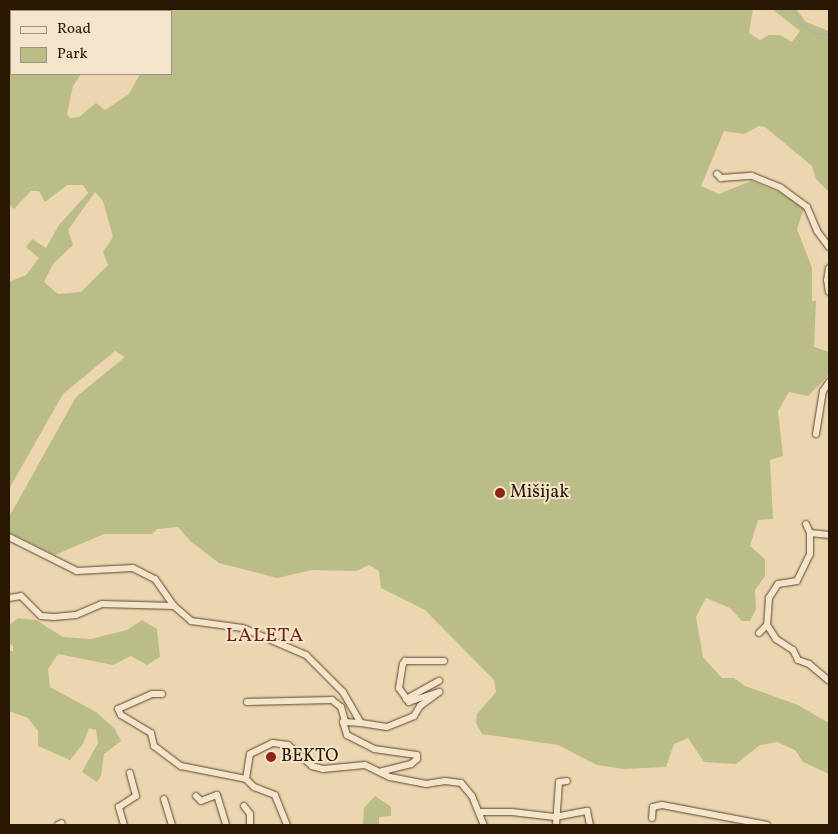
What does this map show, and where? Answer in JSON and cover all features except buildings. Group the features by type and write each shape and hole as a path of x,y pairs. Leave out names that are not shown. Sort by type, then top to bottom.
{"street":[{"path":"71,9 83,9"},
{"path":"717,174 721,178 752,176 781,188 807,207 817,231 829,247"},
{"path":"829,268 827,280 829,292"},
{"path":"816,434 823,391 829,382"},
{"path":"806,524 810,533 810,554 797,580 778,584 769,598 767,625 776,639 793,650 798,660 809,664 829,681"},
{"path":"810,533 829,535"},
{"path":"9,537 77,571 124,567 144,572 161,585 174,606 191,622 244,628 306,655 344,692 361,723"},
{"path":"9,598 20,596 40,616 54,617 76,615 102,604 174,606"},
{"path":"760,632 767,625"},
{"path":"247,702 332,700 340,707 345,721 353,725 361,723 378,728 408,720 439,692 411,703 406,699 399,684 404,662 444,661"},
{"path":"406,699 439,681"},
{"path":"162,694 152,694 118,709 121,715 151,733 154,746 181,766 246,779 254,787 275,794 287,825"},
{"path":"345,721 342,725 347,735 361,744 385,752 417,755 417,760 411,764 380,772"},
{"path":"246,779 250,754 280,743 291,747 312,766 323,769 365,765 390,777 426,784 445,781 462,783 479,812 484,825"},
{"path":"124,825 119,807 136,796 130,773"},
{"path":"556,825 555,817 559,782 567,781"},
{"path":"196,796 201,801 218,795 226,825"},
{"path":"164,799 172,825"},
{"path":"652,818 653,807 662,804 767,825"},
{"path":"244,806 250,814 250,825"},
{"path":"479,812 512,812 555,817 587,811 590,825"}],"green space":[{"path":"9,9 753,9 749,33 760,40 769,35 780,35 792,42 800,31 772,9 796,9 806,22 829,31 829,192 816,179 812,166 765,127 759,126 744,134 724,131 701,186 719,194 751,181 781,193 804,208 797,229 812,268 812,301 816,301 814,347 829,352 829,369 827,377 808,396 789,392 778,411 783,456 770,460 773,519 758,520 750,546 765,559 765,576 755,590 756,609 750,621 742,621 730,608 706,598 696,617 703,657 722,678 734,678 745,686 798,705 829,723 829,774 803,762 795,750 777,742 760,745 736,764 704,762 688,738 674,744 666,767 623,769 597,765 558,745 482,734 476,723 477,714 496,692 494,680 425,610 381,588 379,571 369,565 356,571 312,570 277,578 219,563 190,541 178,527 157,529 152,534 104,534 55,555 9,532 9,517 76,397 125,357 115,351 63,394 9,489 9,282 26,275 39,258 26,247 32,239 46,248 59,225 88,193 83,185 67,185 45,202 39,191 31,191 14,209 9,204","holes":["95,192 103,201 113,237 103,252 108,265 81,292 58,294 44,282 53,264 73,245 68,230"]},
{"path":"18,618 36,620 63,637 91,639 127,630 142,620 157,629 160,657 147,665 131,656 113,665 58,654 48,669 50,687 96,712 114,728 121,741 104,754 101,776 97,782 82,772 98,743 96,730 89,728 83,744 70,760 38,746 38,731 28,718 9,711 9,651 13,651 13,646 9,643 9,625"},
{"path":"375,796 391,807 391,816 379,817 379,825 363,825 364,808"}],"waterway":[{"path":"793,9 802,25 813,32 829,35"}],"place":[{"name":"Mišijak","path":"500,493"},
{"name":"BEKTO","path":"271,757"}],"district":[{"name":"LALETA","path":"265,636"}]}
